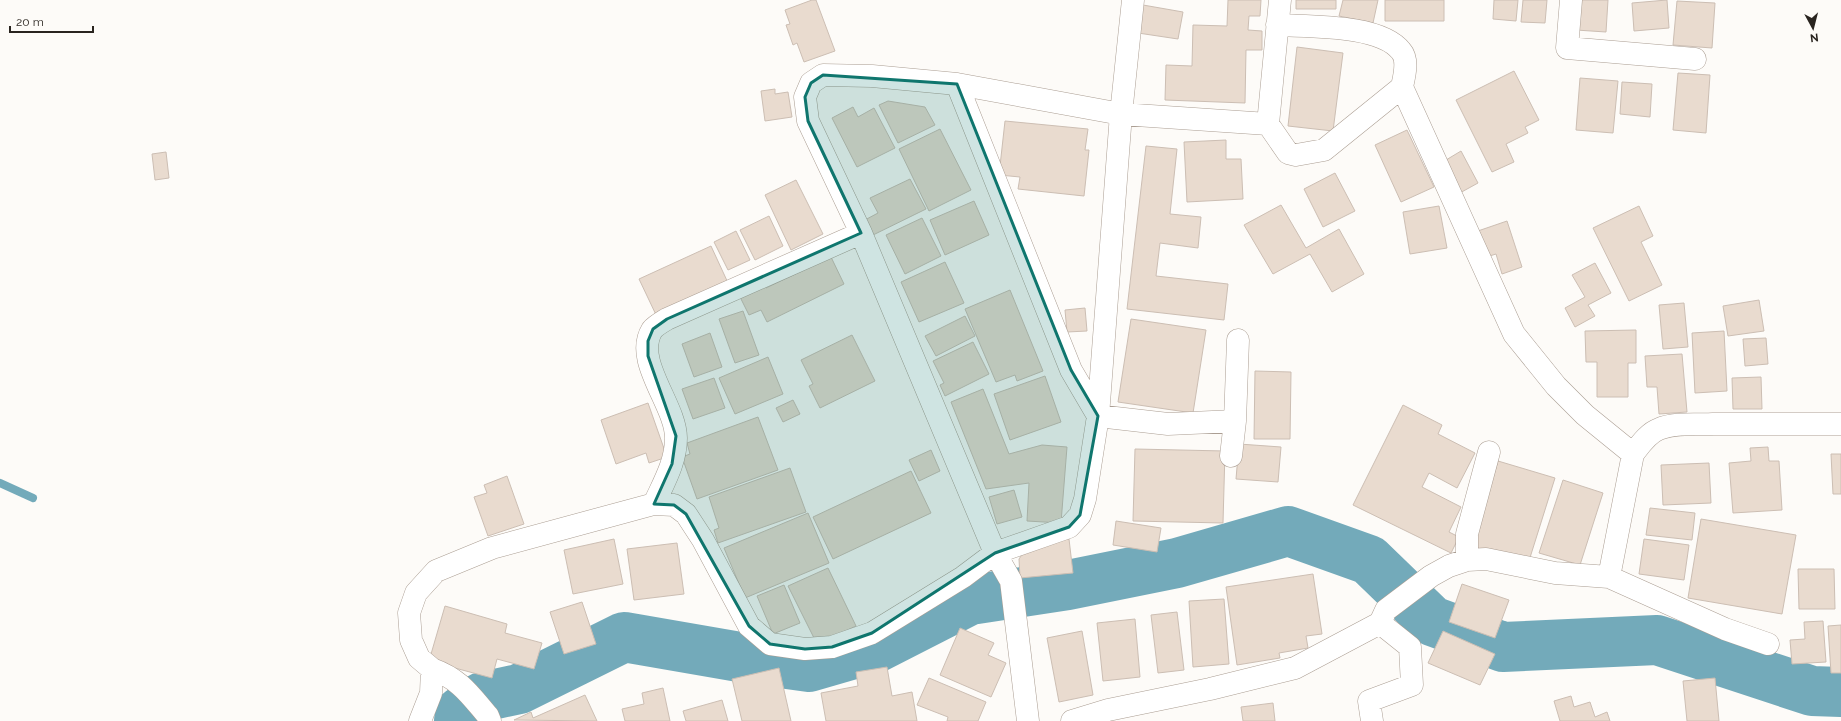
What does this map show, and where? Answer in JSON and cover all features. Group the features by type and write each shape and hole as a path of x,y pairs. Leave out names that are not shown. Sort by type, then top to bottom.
{"street":[{"path":"489,719 459,682 446,674 432,669 419,658 411,640 409,613 416,593 436,571 492,548 654,504 674,505 686,514 703,540 749,626 770,644 805,649 832,647 872,633 963,577 995,553 1069,526 1080,515 1085,500 1098,416 1121,114 1133,0"},
{"path":"1280,0 1268,124 1288,153 1296,155 1324,150 1402,87"},
{"path":"1571,0 1567,48 1695,59"},
{"path":"1278,25 1361,30 1384,38 1402,52 1405,66 1402,87 1514,334 1556,386 1633,454"},
{"path":"1028,721 1011,581 995,553 861,233 808,121 805,97 811,83 823,75 872,76 957,84 1121,114 1268,124"},
{"path":"957,84 1071,370 1098,416"},
{"path":"654,504 672,464 676,436 671,416 648,356 648,341 653,329 667,319 861,233"},
{"path":"1231,456 1235,421 1238,340"},
{"path":"1098,416 1168,424 1235,421"},
{"path":"1609,577 1633,454 1646,438 1658,429 1673,425 1782,423 1841,424"},
{"path":"1467,560 1467,534 1489,452"},
{"path":"1072,721 1108,710 1210,689 1294,668 1383,616 1431,576 1449,566 1467,560 1486,559 1555,573 1609,577 1725,629 1768,644"},
{"path":"1372,721 1369,701 1412,685 1410,647 1383,616"},
{"path":"420,721 431,693 432,669"}],"highlighted area":[{"path":"823,75 957,84 1071,370 1098,416 1080,515 1069,527 995,553 872,633 832,647 805,649 770,644 749,626 686,514 674,505 654,504 672,464 676,436 648,356 648,341 653,329 667,319 861,233 808,121 805,97 811,83"}],"building":[{"path":"812,0 816,0 835,51 804,62 797,43 793,45 786,25 790,24 785,10"},
{"path":"1228,0 1261,0 1260,16 1249,16 1248,30 1262,31 1262,50 1246,50 1245,103 1165,100 1166,65 1192,66 1193,25 1227,26"},
{"path":"1296,0 1336,0 1336,9 1296,9"},
{"path":"1343,0 1378,0 1373,23 1339,16"},
{"path":"1385,0 1444,0 1444,21 1385,21"},
{"path":"1494,0 1518,0 1516,21 1493,19"},
{"path":"1523,0 1547,0 1545,23 1521,22"},
{"path":"1578,0 1608,0 1606,32 1576,30"},
{"path":"1667,0 1669,28 1634,31 1632,3"},
{"path":"1677,1 1715,3 1712,48 1673,45"},
{"path":"1143,5 1183,12 1178,39 1138,33"},
{"path":"1297,47 1343,53 1333,131 1288,126"},
{"path":"1514,71 1539,120 1525,127 1528,133 1506,144 1514,162 1492,172 1456,100"},
{"path":"1678,73 1710,75 1706,133 1673,130"},
{"path":"1580,78 1618,81 1613,133 1576,130"},
{"path":"1622,82 1652,84 1650,117 1620,114"},
{"path":"775,89 775,94 788,92 792,117 765,121 761,91"},
{"path":"888,101 925,107 935,125 898,143 879,105"},
{"path":"853,107 858,117 874,108 895,148 857,167 832,118"},
{"path":"1005,121 1088,129 1085,150 1089,150 1084,196 1018,189 1020,177 999,175"},
{"path":"940,129 971,190 929,211 899,149"},
{"path":"1407,130 1434,187 1401,202 1375,145"},
{"path":"1226,140 1226,159 1241,159 1243,199 1187,202 1184,142"},
{"path":"1146,146 1177,149 1170,214 1201,217 1198,248 1160,243 1156,276 1228,284 1224,320 1127,309"},
{"path":"1461,151 1478,183 1458,194 1441,163"},
{"path":"166,152 169,178 155,180 152,154"},
{"path":"1335,173 1355,211 1323,227 1304,189"},
{"path":"910,179 926,209 871,236 863,221 878,213 870,198"},
{"path":"796,180 823,234 791,250 765,195"},
{"path":"974,201 989,235 945,255 930,220"},
{"path":"1281,205 1306,248 1339,229 1364,274 1332,292 1310,254 1273,274 1244,225"},
{"path":"1439,206 1447,248 1410,254 1403,212"},
{"path":"1639,206 1653,236 1641,242 1662,285 1629,301 1593,228"},
{"path":"769,216 783,246 755,260 740,230"},
{"path":"922,218 941,256 905,274 886,235"},
{"path":"1507,221 1522,267 1502,274 1496,254 1480,259 1472,233"},
{"path":"736,231 750,260 728,270 714,242"},
{"path":"711,246 729,285 658,319 639,279"},
{"path":"831,257 844,284 767,322 761,310 749,315 739,295 763,283 766,288"},
{"path":"945,262 964,303 919,322 901,282"},
{"path":"1595,263 1611,293 1588,305 1595,316 1575,327 1565,308 1585,297 1572,275"},
{"path":"1010,290 1043,371 1017,381 1015,375 996,382 965,309"},
{"path":"1759,300 1764,331 1728,336 1723,306"},
{"path":"1684,303 1688,347 1663,349 1659,305"},
{"path":"1085,308 1087,331 1067,332 1065,310"},
{"path":"743,311 759,355 735,363 719,319"},
{"path":"965,316 975,336 936,356 925,336"},
{"path":"1131,319 1206,330 1193,413 1118,402"},
{"path":"1636,330 1636,363 1628,363 1628,397 1597,397 1597,362 1586,362 1585,331"},
{"path":"1724,331 1727,391 1695,393 1692,333"},
{"path":"710,333 722,367 694,377 682,344"},
{"path":"852,335 875,381 820,408 809,386 813,384 801,360"},
{"path":"1766,338 1768,364 1745,366 1743,339"},
{"path":"973,342 989,374 945,396 940,385 944,383 933,361"},
{"path":"1682,354 1687,412 1659,414 1657,387 1647,387 1645,356"},
{"path":"768,357 783,394 735,414 719,378"},
{"path":"1255,371 1291,372 1290,439 1254,439"},
{"path":"1045,376 1061,422 1010,440 994,394"},
{"path":"1761,377 1762,409 1733,409 1732,378"},
{"path":"714,378 725,408 693,419 682,389"},
{"path":"983,389 1009,454 1042,445 1067,447 1061,523 1027,521 1029,483 986,489 951,402"},
{"path":"793,400 800,414 783,422 776,408"},
{"path":"648,403 667,457 649,463 646,453 616,464 601,420"},
{"path":"1403,405 1442,425 1438,434 1475,453 1457,488 1429,473 1422,487 1461,507 1449,532 1459,537 1451,553 1353,505"},
{"path":"758,417 778,470 697,499 682,457 690,454 687,443"},
{"path":"1239,444 1281,447 1278,482 1236,479"},
{"path":"1768,447 1769,461 1779,461 1782,510 1733,513 1729,463 1751,461 1750,448"},
{"path":"1135,449 1225,451 1223,523 1133,521"},
{"path":"931,450 940,471 919,481 909,460"},
{"path":"1831,454 1841,454 1841,494 1833,494"},
{"path":"1498,461 1555,478 1528,564 1472,547"},
{"path":"1709,463 1711,503 1663,505 1661,465"},
{"path":"790,468 806,512 718,543 714,530 719,528 709,497"},
{"path":"911,471 931,513 833,559 813,517"},
{"path":"507,476 524,524 488,536 474,497 487,493 484,485"},
{"path":"1563,480 1603,493 1580,565 1539,553"},
{"path":"1014,490 1022,517 997,524 989,497"},
{"path":"1650,508 1695,513 1692,540 1646,535"},
{"path":"808,513 829,563 745,598 724,548"},
{"path":"1701,519 1796,535 1782,614 1688,598"},
{"path":"1116,521 1161,528 1157,552 1113,545"},
{"path":"614,539 623,584 573,594 564,550"},
{"path":"1069,539 1073,573 1020,578 1019,559 1030,543"},
{"path":"1644,539 1689,545 1684,580 1639,574"},
{"path":"677,543 684,594 634,600 627,549"},
{"path":"828,568 856,626 817,644 788,586"},
{"path":"1798,569 1834,569 1835,609 1799,609"},
{"path":"1313,574 1322,634 1306,636 1308,648 1279,653 1280,658 1237,665 1226,587"},
{"path":"1462,584 1509,600 1495,638 1449,622"},
{"path":"784,585 800,623 773,634 757,596"},
{"path":"1224,599 1229,664 1193,667 1189,601"},
{"path":"582,602 596,644 564,654 550,612"},
{"path":"445,606 507,624 505,633 542,643 534,669 497,659 492,678 429,661"},
{"path":"1177,612 1184,670 1158,673 1151,615"},
{"path":"1135,619 1140,677 1103,681 1097,623"},
{"path":"1823,621 1826,662 1792,664 1790,640 1805,639 1804,622"},
{"path":"1841,625 1841,673 1831,673 1828,626"},
{"path":"960,628 994,643 988,655 1006,663 991,697 940,675"},
{"path":"1082,631 1093,695 1059,702 1047,638"},
{"path":"1443,631 1495,654 1480,685 1428,663"},
{"path":"887,667 892,696 912,692 917,721 826,721 821,693 858,686 856,672"},
{"path":"779,668 791,721 742,721 732,679"},
{"path":"929,678 986,702 978,721 947,721 948,717 917,705"},
{"path":"1715,678 1719,721 1687,721 1683,681"},
{"path":"663,688 670,721 625,721 622,709 644,704 642,693"},
{"path":"585,695 597,721 514,720 531,712 533,718"},
{"path":"1571,696 1574,707 1590,702 1595,717 1607,712 1610,721 1560,721 1554,701"},
{"path":"722,700 728,721 686,721 683,711"},
{"path":"1273,703 1275,721 1243,721 1241,707"}],"waterway":[{"path":"0,483 33,498"},
{"path":"459,721 460,712 482,697 519,689 624,637 751,659 809,667 878,647 970,600 1068,585 1177,563 1288,531 1369,560 1432,621 1503,647 1657,640 1812,691 1841,692"}]}
